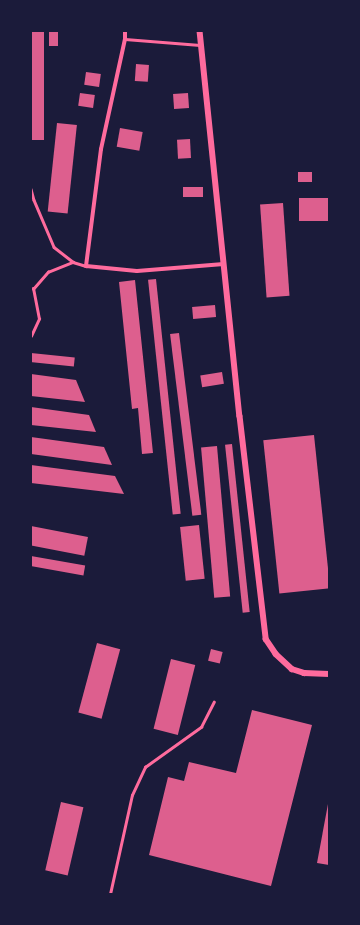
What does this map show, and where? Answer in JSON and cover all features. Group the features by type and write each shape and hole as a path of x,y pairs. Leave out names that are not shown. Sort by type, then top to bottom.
{"street":[{"path":"125,31 125,39 101,149 86,266 137,271 224,264"},
{"path":"200,31 200,46 266,639 276,654 292,668 304,672 329,674"}],"lane":[{"path":"125,39 200,46"},
{"path":"31,189 34,200 54,247 73,262 86,266"},
{"path":"31,336 39,319 33,289 48,272 73,262"},
{"path":"110,894 132,795 144,767 201,726 214,702"}],"building":[{"path":"31,31 44,31 44,140 31,140"},
{"path":"49,31 58,31 58,46 49,46"},
{"path":"136,64 149,65 148,82 135,81"},
{"path":"86,72 101,74 99,87 84,85"},
{"path":"80,93 95,95 93,108 78,106"},
{"path":"188,93 189,108 174,109 173,94"},
{"path":"57,123 77,125 68,214 48,212"},
{"path":"120,128 143,132 139,151 117,147"},
{"path":"190,139 191,158 178,159 177,140"},
{"path":"298,172 312,172 312,182 298,182"},
{"path":"183,187 203,187 203,197 183,197"},
{"path":"299,198 329,198 329,221 299,221"},
{"path":"283,203 289,296 267,297 260,205"},
{"path":"156,279 181,514 173,515 148,280"},
{"path":"135,280 153,453 142,454 138,408 132,409 119,282"},
{"path":"215,305 216,317 193,319 192,307"},
{"path":"179,333 201,515 192,516 170,334"},
{"path":"31,353 75,358 74,367 31,362"},
{"path":"222,372 224,384 202,387 200,375"},
{"path":"31,374 76,380 85,402 31,396"},
{"path":"31,407 89,415 96,432 31,425"},
{"path":"314,435 329,588 279,593 263,440"},
{"path":"31,437 104,447 112,465 31,454"},
{"path":"232,444 250,612 243,613 225,445"},
{"path":"217,446 230,596 214,598 201,447"},
{"path":"31,465 115,476 124,494 31,483"},
{"path":"199,525 205,579 186,581 180,527"},
{"path":"31,526 88,537 84,556 31,545"},
{"path":"31,556 85,566 83,575 31,566"},
{"path":"97,643 120,649 102,719 78,713"},
{"path":"211,649 223,652 220,664 208,661"},
{"path":"171,659 195,665 178,735 154,729"},
{"path":"252,710 312,725 271,886 149,855 168,777 184,781 189,762 236,773"},
{"path":"61,802 83,807 68,875 45,870"},
{"path":"329,804 329,865 317,863"}]}
